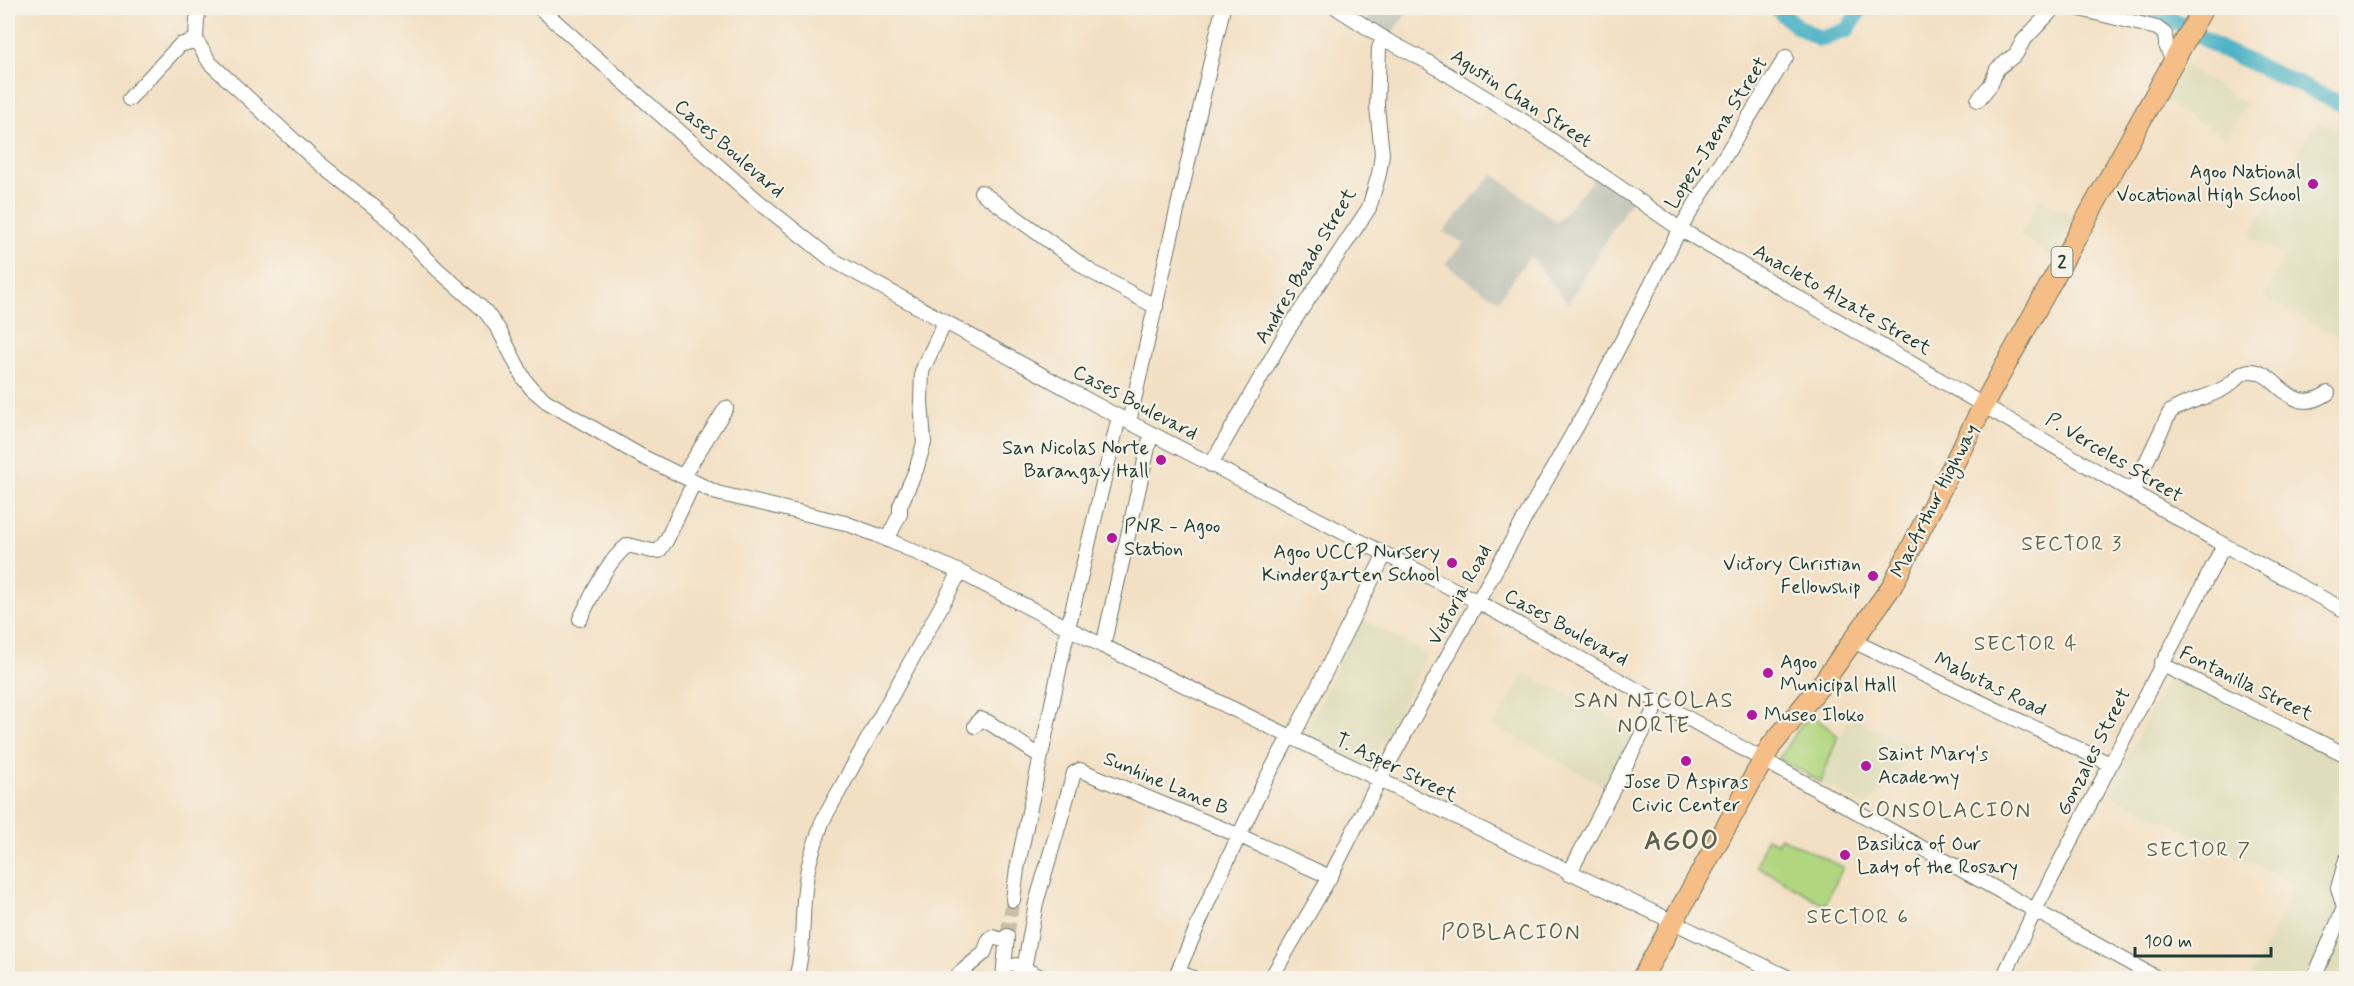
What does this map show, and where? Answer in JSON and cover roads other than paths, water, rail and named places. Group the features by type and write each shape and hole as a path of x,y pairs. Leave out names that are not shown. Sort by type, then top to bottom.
{"highway":[{"name":"MacArthur Highway","path":"1642,978 1763,759 1892,586 1984,404 2203,8"}],"street":[{"path":"129,99 180,45 196,40 200,8"},
{"name":"Cases Boulevard","path":"540,8 758,201 831,259 1124,420 1478,602 2157,978"},
{"path":"1013,900 1040,756 1068,628 1156,307 1223,8"},
{"name":"Agustin Chan Street","path":"1337,8 1528,124 1680,229"},
{"path":"1978,100 1991,84 1997,69 2016,54 2023,41 2054,8"},
{"path":"2076,8 2157,28 2165,34 2166,45 2176,56"},
{"name":"Andres Boado Street","path":"1211,465 1287,331 1369,208 1383,154 1377,106 1379,48 1383,38"},
{"name":"T. Asper Street","path":"196,40 210,63 223,77 327,170 390,220 437,269 485,311 499,330 524,379 539,395 641,456 717,493 845,523 960,572 1103,646 1290,738 1789,978"},
{"name":"Lopez-Jaena Street","path":"1680,229 1786,57"},
{"path":"981,192 1090,271 1156,307"},
{"name":"Anacleto Alzate Street","path":"1680,229 1984,404"},
{"name":"Victoria Road","path":"1271,978 1330,877 1379,781 1586,410 1680,229"},
{"path":"887,540 900,514 900,506 916,470 924,443 921,401 922,371 945,322"},
{"path":"2132,492 2170,412 2227,387 2245,372 2251,371 2262,375 2299,400 2319,399 2328,393"},
{"name":"P. Verceles Street","path":"1984,404 2224,545 2346,611"},
{"path":"580,619 600,580 620,551 628,545 652,551 659,550 666,541 689,479 726,408"},
{"path":"1103,646 1151,434"},
{"name":"Gonzales Street","path":"2003,978 2035,910 2224,545"},
{"path":"1193,978 1177,975 1264,783 1290,738 1385,554"},
{"path":"796,978 800,965 810,856 822,822 960,572"},
{"name":"Mabutas Road","path":"1853,641 2110,764"},
{"name":"Fontanilla Street","path":"2161,664 2346,755"},
{"path":"1569,874 1659,701"},
{"path":"975,726 980,719 988,722 1040,756"},
{"name":"Sunhine Lane B","path":"1023,969 1036,903 1074,773 1080,770 1240,836 1330,877"},
{"path":"2314,978 2344,908 2338,888 2346,860"},
{"path":"957,978 984,953 992,938 1007,939 1003,978"},
{"path":"1006,960 1043,978"}],"waterway":[{"path":"1776,8 1795,25 1820,39 1847,30 1861,8"},
{"path":"2141,8 2158,11 2221,49 2346,106"}],"tunnel":[{"path":"1007,936 1013,900"}],"place":[{"name":"Agoo National Vocational High School","path":"2313,184"},
{"name":"San Nicolas Norte Barangay Hall","path":"1161,460"},
{"name":"PNR - Agoo Station","path":"1112,538"},
{"name":"Agoo UCCP Nursery Kindergarten School","path":"1452,563"},
{"name":"Victory Christian Fellowship","path":"1873,576"},
{"name":"Agoo Municipal Hall","path":"1768,673"},
{"name":"Museo Iloko","path":"1752,715"},
{"name":"Jose D Aspiras Civic Center","path":"1686,761"},
{"name":"Saint Mary's Academy","path":"1866,766"},
{"name":"Basilica of Our Lady of the Rosary","path":"1845,855"}],"district":[{"name":"SECTOR 3","path":"2072,544"},
{"name":"SECTOR 4","path":"2026,644"},
{"name":"SAN NICOLAS NORTE","path":"1654,714"},
{"name":"CONSOLACION","path":"1945,811"},
{"name":"AGOO","path":"1682,842"},
{"name":"SECTOR 7","path":"2199,850"},
{"name":"SECTOR 6","path":"1858,917"},
{"name":"POBLACION","path":"1511,933"}]}
